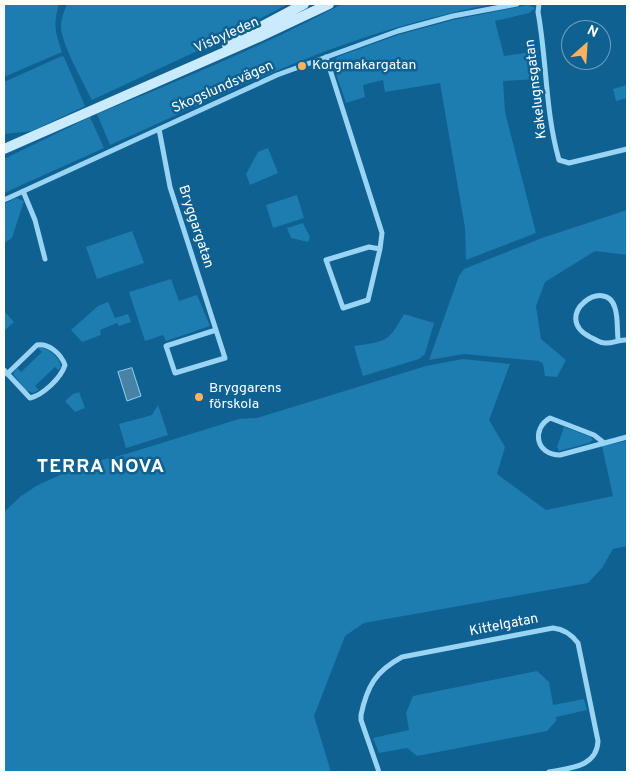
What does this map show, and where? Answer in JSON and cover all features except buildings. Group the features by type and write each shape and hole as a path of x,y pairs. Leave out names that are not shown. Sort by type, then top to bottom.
{"main road":[{"name":"Visbyleden","path":"162,79 304,4"},
{"name":"Visbyleden","path":"4,149 91,112 329,4"}],"street":[{"name":"Skogslundsvägen","path":"4,200 277,75 398,31 453,16 517,4"},
{"name":"Kakelugnsgatan","path":"539,4 538,12 546,60 546,90 559,160 569,163 627,149"},
{"path":"326,57 382,233 380,249 368,300 343,308 326,260 369,247 380,249"},
{"name":"Bryggargatan","path":"159,129 170,187 192,253 225,358 175,373 166,346 216,330"},
{"path":"24,191 35,220 45,258"},
{"path":"618,339 615,307 611,300 605,296 598,295 589,298 579,307 576,320 583,333 604,343 618,339 627,340"},
{"path":"37,345 49,346 63,359 65,365 63,372 38,396 30,398 5,372 37,345"},
{"path":"603,442 594,435 550,418 542,424 538,437 544,451 551,455 560,455 627,437"},
{"name":"Kittelgatan","path":"379,772 361,720 361,714 373,680 384,668 402,657 552,628 567,634 578,643 598,747 586,764 549,772"}],"shaded area":[{"path":"4,4 59,4 56,28 62,52 4,77"},
{"path":"67,4 288,4 210,45 92,100 62,34 62,21"},
{"path":"342,4 493,4 408,24 326,51 244,85 110,145 97,114 252,48"},
{"path":"528,5 535,8 529,13 495,21 504,56 538,51 537,79 503,81 505,112 536,233 466,260 465,228 440,83 385,92 383,80 363,85 365,97 346,103 333,65 337,57 398,35 453,20"},
{"path":"62,56 85,106 32,131 4,134 4,82"},
{"path":"627,85 627,98 616,101 613,89"},
{"path":"90,117 104,148 4,193 4,159"},
{"path":"268,148 278,173 250,185 246,174 258,152"},
{"path":"297,195 304,218 273,228 266,205"},
{"path":"16,198 24,201 12,238 4,243 4,204"},
{"path":"627,210 627,255 595,251 545,282 536,306 541,339 566,360 557,377 545,376 543,364 539,361 464,354 429,360 459,276 464,269 542,238"},
{"path":"303,223 310,237 308,242 291,238 287,228"},
{"path":"132,231 144,263 97,279 86,247"},
{"path":"171,279 179,301 197,295 210,326 166,341 163,335 145,341 129,292"},
{"path":"108,302 115,318 128,314 131,322 119,326 117,323 100,330 101,335 82,342 71,330 98,306"},
{"path":"4,311 14,322 4,331"},
{"path":"404,314 434,323 425,354 419,359 363,376 354,346 373,343 390,336"},
{"path":"40,347 54,354 59,360 61,367 58,370 55,367 35,386 39,390 33,393 26,390 13,374 17,368 21,372 42,352 38,348"},
{"path":"463,359 510,364 489,420 505,447 497,474 546,510 613,496 602,446 627,441 627,546 613,549 602,568 588,583 364,623 345,636 314,716 331,772 4,772 4,512 21,496 38,485 82,465 126,454 239,419 257,418 426,366"},
{"path":"132,368 141,396 127,401 118,372"},
{"path":"79,392 85,408 75,412 65,401 73,394"},
{"path":"158,405 168,435 126,448 119,424 152,415"},
{"path":"564,427 591,437 593,440 589,443 559,451 557,447"},
{"path":"537,671 549,682 553,705 584,699 587,710 556,717 556,721 547,731 417,756 407,748 379,753 373,738 409,730 406,713 413,696"}],"place":[{"name":"Korgmakargatan","path":"302,66"},
{"name":"Bryggarens förskola","path":"199,397"}],"district":[{"name":"TERRA NOVA","path":"101,468"}]}
